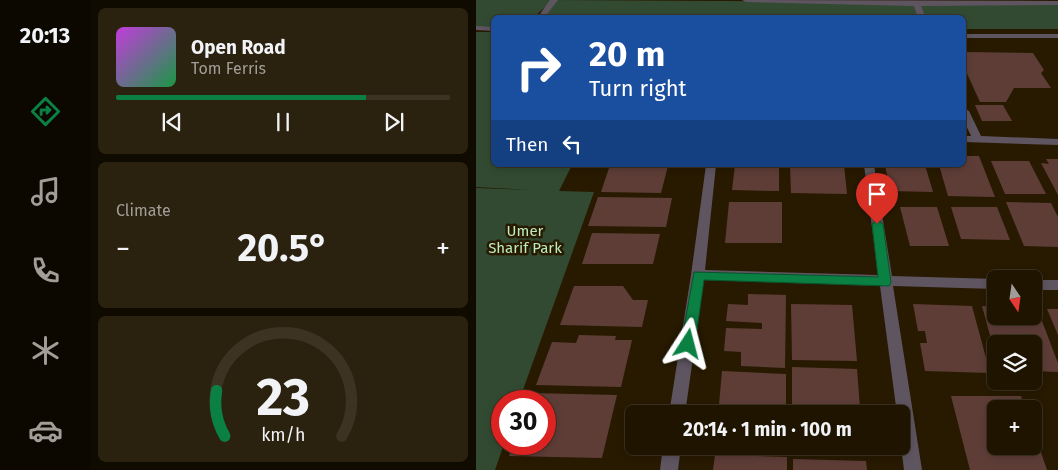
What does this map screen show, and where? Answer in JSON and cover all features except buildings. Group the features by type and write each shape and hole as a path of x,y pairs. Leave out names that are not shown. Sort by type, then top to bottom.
{"street":[{"path":"542,15 554,0"},
{"path":"746,0 902,2 918,4 1058,4"},
{"path":"918,4 921,15"},
{"path":"476,28 491,28"},
{"path":"966,36 1058,36"},
{"path":"966,115 977,139"},
{"path":"966,139 1058,142"},
{"path":"678,405 698,275 711,167"},
{"path":"869,167 913,470"},
{"path":"698,275 987,284"},
{"path":"1042,285 1058,285"},
{"path":"669,470 671,455"}],"green space":[{"path":"476,0 553,0 536,15 491,15 491,28 476,28"},
{"path":"554,0 1058,3 1058,29 966,29 966,15 542,15"},
{"name":"Umer Sharif Park","path":"476,32 491,32 491,167 571,167 559,191 594,192 523,390 491,390 491,455 500,455 495,470 476,470 476,188 531,190 476,187"}],"route":[{"path":"688,344 698,275 885,282 877,224"}]}
